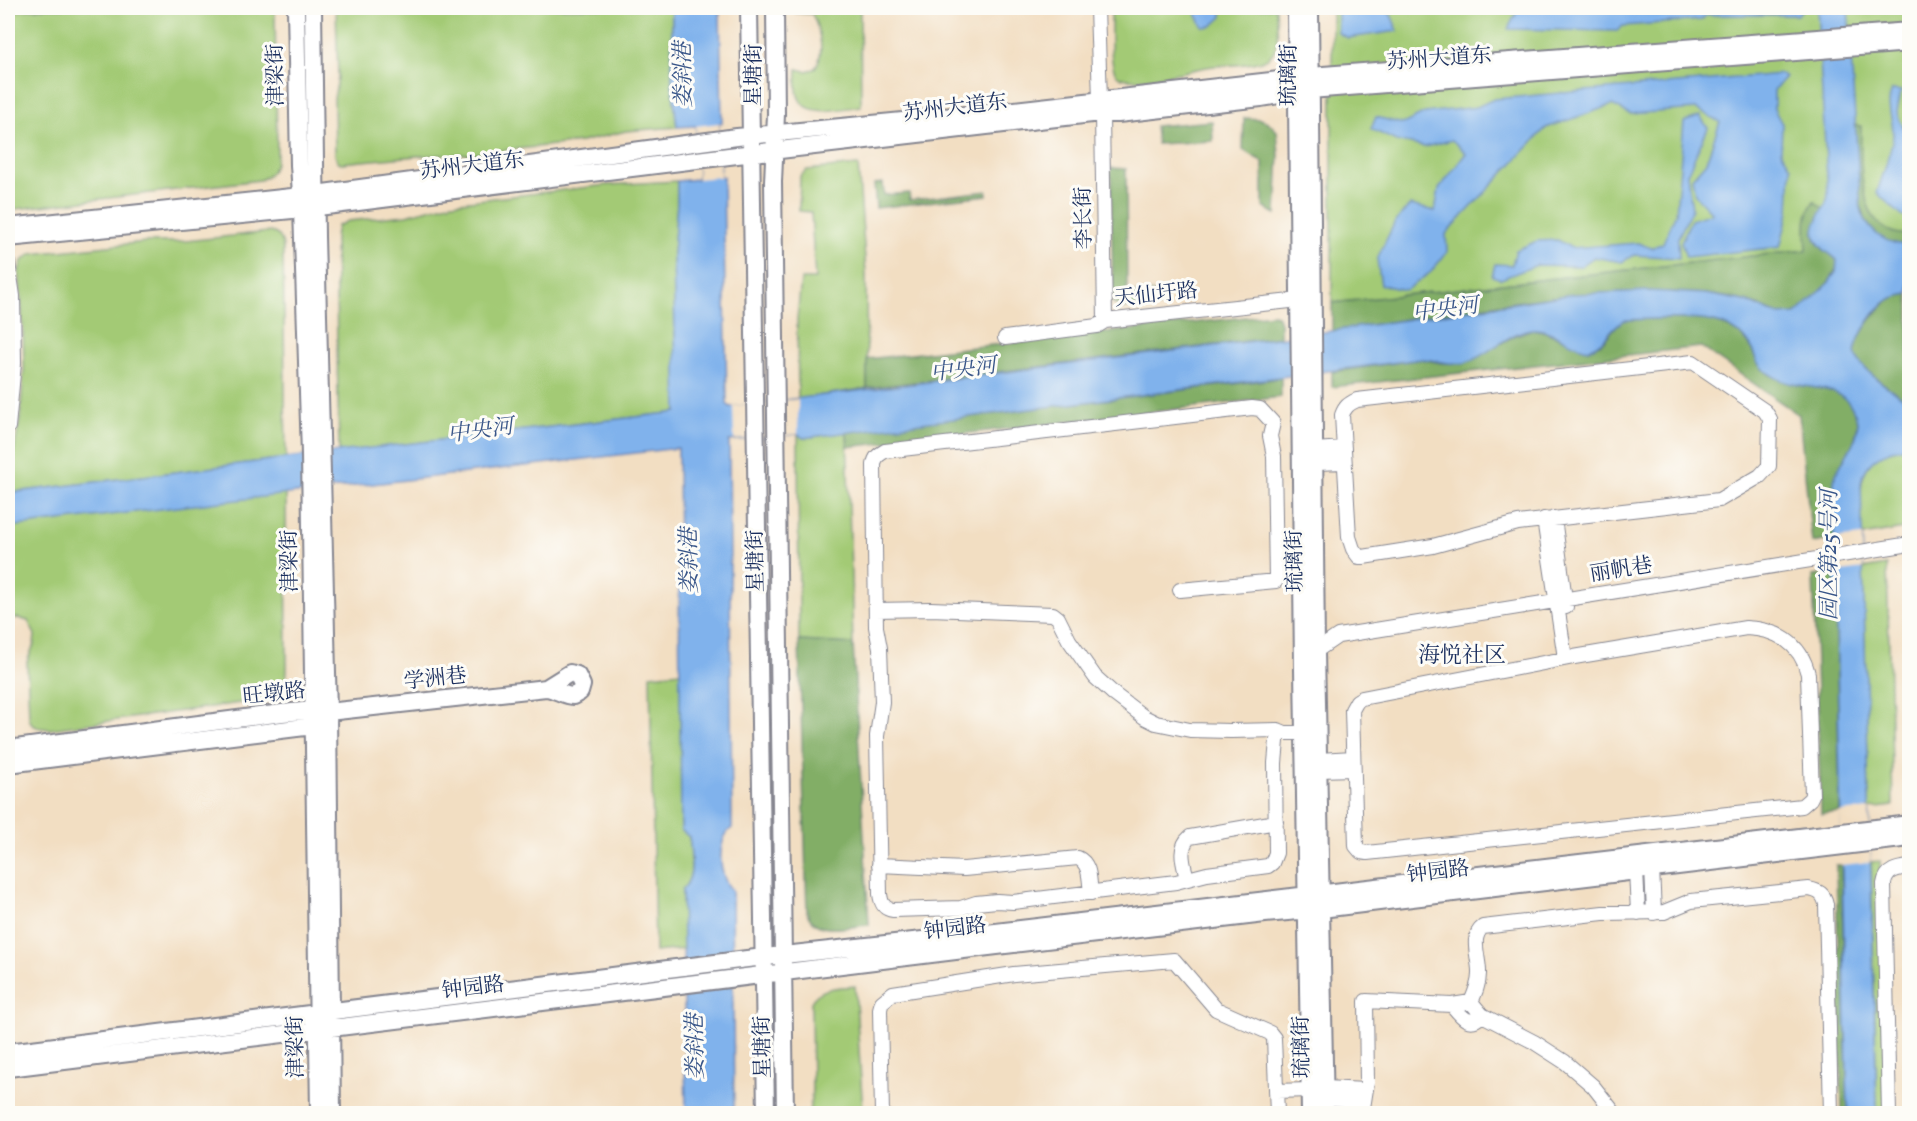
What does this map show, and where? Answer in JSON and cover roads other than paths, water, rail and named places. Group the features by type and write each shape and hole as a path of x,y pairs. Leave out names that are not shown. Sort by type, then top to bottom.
{"main road":[{"name":"津梁街","path":"296,8 298,165 309,202"},
{"name":"津梁街","path":"313,8 309,202 317,492 318,716 324,1020 332,1113"},
{"name":"星塘街","path":"749,8 766,1113"},
{"name":"星塘街","path":"775,8 776,133 773,182 785,1113"},
{"name":"琉璃街","path":"1296,8 1303,84 1307,299 1310,652 1304,729 1314,902 1317,1100"},
{"name":"琉璃街","path":"1303,84 1310,8"},
{"name":"苏州大道东","path":"8,227 309,202 697,142 776,133 1102,105 1261,98 1303,84 1852,41 1910,31"},
{"name":"苏州大道东","path":"1852,41 1910,43"},
{"name":"苏州大道东","path":"8,238 1021,122 1102,105"},
{"name":"琉璃街","path":"1307,375 1316,456 1310,628"},
{"name":"琉璃街","path":"1310,652 1319,765 1314,902"},
{"name":"学洲巷","path":"318,716 546,687"},
{"name":"旺墩路","path":"8,749 318,716"},
{"name":"旺墩路","path":"8,764 318,716"},
{"name":"钟园路","path":"8,1068 685,966 733,969 763,975 783,973 1254,915 1314,902 1840,839 1870,835 1910,824"},
{"name":"钟园路","path":"1870,835 1910,838"},
{"name":"钟园路","path":"8,1052 685,984 763,957 1644,869 1840,839"},
{"name":"津梁街","path":"319,1113 324,1020"}],"street":[{"name":"李长街","path":"1097,8 1102,105"},
{"name":"李长街","path":"1103,8 1105,321"},
{"path":"8,263 13,296 14,363 8,427"},
{"name":"天仙圩路","path":"1005,338 1097,326 1105,321 1307,299"},
{"path":"1689,362 1696,364 1769,415 1769,466 1760,476 1719,500 1549,519 1518,523 1433,546 1359,557 1348,537 1342,415 1344,408 1357,400 1689,362"},
{"path":"1180,590 1276,580 1274,456 1269,436 1273,423 1260,409 1252,408 885,451 879,454 874,465 876,627 880,648 882,702 877,736 880,899 885,907 892,910 961,908 976,903 1013,902 1091,893 1268,866 1276,854 1275,763 1278,730"},
{"path":"1316,456 1344,455"},
{"path":"1549,519 1569,658"},
{"name":"丽帆巷","path":"1310,652 1338,636 1910,544"},
{"path":"876,610 931,609 1053,614 1058,618 1069,640 1095,677 1144,717 1156,723 1210,731 1278,730 1285,725 1304,729"},
{"name":"丽帆巷","path":"1310,628 1338,636"},
{"path":"1746,628 1772,632 1785,638 1805,662 1808,674 1812,795 1810,799 1802,806 1367,853 1358,849 1355,841 1352,710 1357,701 1362,698 1569,658 1746,628"},
{"path":"1319,765 1353,763"},
{"path":"1187,879 1182,850 1190,837 1276,822"},
{"path":"879,865 964,869 1078,858 1087,867 1091,893"},
{"path":"1889,1113 1884,884 1888,874 1893,870 1910,867"},
{"path":"1638,912 1644,869"},
{"path":"1644,869 1654,913"},
{"path":"1471,1002 1479,977 1476,940 1479,930 1483,927 1603,913 1664,912 1690,901 1809,889 1822,895 1826,904 1831,1113"},
{"path":"882,1113 880,1009 882,1002 893,993 1014,975 1174,960 1216,1009 1270,1033 1275,1044 1277,1113"},
{"path":"1277,1095 1364,1102 1366,1001 1452,1005 1471,1002"},
{"path":"1471,1002 1482,1015 1534,1042 1565,1062 1593,1086 1615,1113"},
{"path":"1452,1005 1468,1021 1476,1020 1482,1015"}],"water":[{"name":"娄斜港","path":"672,8 720,8 722,123 719,123 720,177 723,177 727,404 730,407 1332,331 1574,294 1650,291 1705,294 1744,301 1780,315 1796,314 1827,285 1836,272 1837,260 1821,246 1814,231 1828,195 1817,8 1848,8 1861,212 1874,232 1893,243 1910,245 1909,294 1890,299 1878,309 1863,330 1855,352 1870,373 1910,402 1909,447 1893,450 1878,457 1867,468 1861,484 1877,1113 1848,1113 1833,496 1835,477 1855,439 1857,423 1855,414 1844,398 1829,390 1789,383 1764,370 1745,339 1722,324 1688,319 1625,320 1600,343 1588,349 1543,330 1527,330 1517,333 1473,360 1464,363 1422,359 803,438 798,434 729,441 732,828 723,840 721,858 724,876 732,890 734,1113 686,1113 682,890 691,874 691,862 689,837 681,830 678,448 8,527 8,493 677,412 673,254 677,181 697,179 698,176 696,126 677,127 672,82"},
{"path":"1193,8 1222,8 1222,17 1212,26 1203,27"},
{"path":"1338,8 1383,8 1391,15 1398,31 1348,38 1338,33"},
{"path":"1519,8 1804,8 1797,15 1707,15 1701,20 1623,26 1617,31 1508,29"},
{"path":"1781,74 1786,77 1774,90 1774,109 1782,124 1781,151 1791,167 1789,211 1780,247 1686,257 1681,242 1691,220 1712,213 1695,195 1692,178 1706,162 1720,122 1696,109 1630,114 1612,105 1546,128 1446,234 1447,252 1431,272 1406,290 1381,285 1377,259 1395,222 1410,205 1435,211 1439,189 1466,153 1452,140 1425,147 1396,141 1371,129 1376,117 1403,124 1425,113 1477,107 1494,99"},
{"path":"1892,90 1901,91 1897,112 1909,138 1909,216 1903,217 1877,193 1893,139 1889,106"},
{"path":"1700,116 1708,128 1687,174 1692,209 1678,238 1679,258 1634,255 1622,262 1594,257 1581,266 1537,265 1501,279 1492,276 1495,264 1512,265 1516,250 1537,241 1558,240 1571,248 1638,243 1651,248 1663,243 1676,213 1684,122"}],"district":[{"name":"海悦社区","path":"1462,654"}],"water label":[{"name":"中央河","path":"1445,308"},
{"name":"中央河","path":"963,368"},
{"name":"中央河","path":"480,429"},
{"name":"园区第25号河","path":"1828,555"}]}
